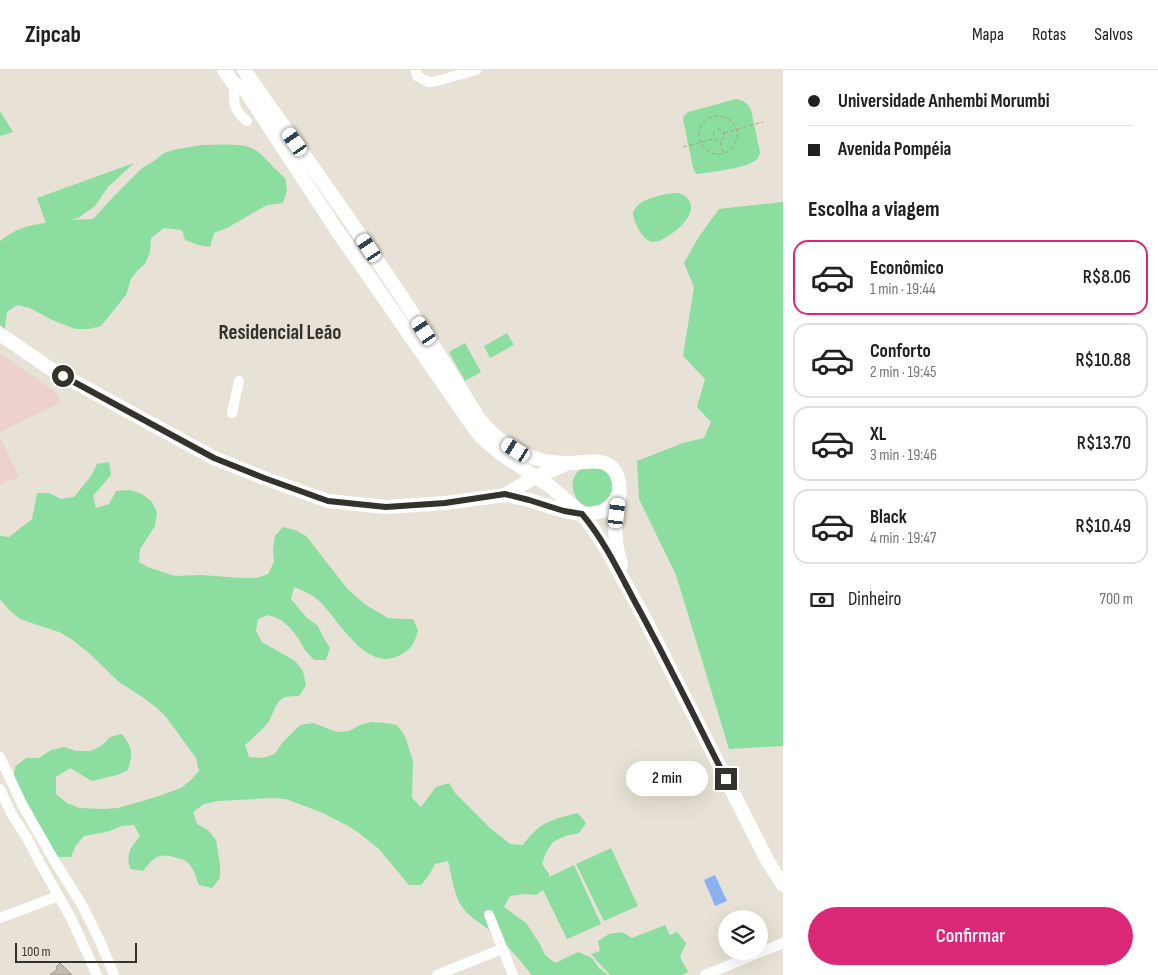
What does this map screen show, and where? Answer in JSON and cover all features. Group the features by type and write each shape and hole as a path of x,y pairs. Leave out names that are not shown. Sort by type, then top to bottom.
{"main road":[{"path":"224,70 234,84 245,90 387,305 472,426 490,445 551,487 582,514 591,525 632,596 767,860 783,885"},
{"path":"244,70 388,276 479,419 486,427 496,437 525,454 553,462 570,463 595,460 607,464 615,473 618,479 619,491 615,541 622,570 632,596"},
{"path":"313,193 315,187 326,185"},
{"path":"364,268 381,284 385,282 388,276"},
{"path":"0,334 49,368 214,458 328,501 386,507 445,503 505,494 535,477 570,463"},
{"path":"505,494 516,481 514,462"},
{"path":"505,494 564,511 595,514 610,506 616,499 619,491"}],"street":[{"path":"416,70 417,76 428,82 476,70"},
{"path":"234,84 234,106 239,114 248,121"},
{"path":"232,413 239,381"},
{"path":"0,757 23,806 82,905 114,975"},
{"path":"0,789 11,813 71,918 97,975"},
{"path":"0,814 11,813 23,806"},
{"path":"0,918 58,896"},
{"path":"489,915 513,975"},
{"path":"705,975 783,943"},
{"path":"441,974 502,950"}],"path":[{"path":"714,116 726,117 731,121 736,130 737,138 735,144 731,149 723,153 713,153 708,150 701,142 699,134 700,128 704,123 714,116"},
{"path":"714,139 713,135 716,131 719,130 724,133 763,122"},
{"path":"720,141 723,139 724,133"},
{"path":"683,147 714,139 720,141"},
{"path":"720,141 723,153"}],"shaded area":[{"path":"0,354 57,393 62,402 0,432"},
{"path":"0,437 19,477 0,485"}],"green space":[{"path":"736,99 745,103 751,110 760,152 757,159 742,166 696,174 693,168 684,116 688,112"},
{"path":"0,111 13,132 0,136"},
{"path":"203,145 239,145 257,151 285,178 287,191 283,203 267,205 227,228 214,233 210,247 185,240 182,230 164,228 151,238 150,252 145,264 131,279 126,295 101,326 89,329 76,329 52,320 30,308 17,305 7,312 6,330 0,325 0,241 22,228 46,223 37,198 134,163 108,187 95,206 78,218 70,220 93,219 142,168 164,153"},
{"path":"674,193 681,194 688,199 691,211 688,218 677,230 664,239 656,242 648,241 638,229 633,212 645,200"},
{"path":"783,202 783,746 729,749 676,575 639,499 637,461 683,443 704,438 711,422 697,407 705,379 683,356 694,287 684,263 698,238 719,209"},
{"path":"507,333 514,345 490,358 484,346"},
{"path":"465,343 481,372 465,381 449,352"},
{"path":"109,462 111,475 93,496 96,508 109,504 116,491 130,490 142,494 152,502 157,513 155,526 140,549 139,562 150,568 175,576 201,575 256,578 268,574 274,562 275,536 283,527 295,530 306,536 346,587 366,605 388,618 413,619 418,630 414,642 409,649 398,656 386,659 374,657 353,641 318,600 294,587 291,599 307,618 318,626 330,648 326,660 314,660 290,628 281,620 269,615 258,619 256,631 262,642 295,661 303,671 306,685 299,696 286,697 279,702 266,725 245,745 249,757 263,758 275,754 282,743 300,725 313,723 337,732 349,731 360,725 372,722 397,725 405,736 413,761 412,798 421,807 436,787 449,783 456,794 490,828 510,844 523,845 541,826 561,817 578,813 586,823 579,833 565,836 553,842 546,852 542,864 549,877 574,865 601,924 567,939 543,890 536,895 510,896 504,907 526,923 545,955 555,963 578,952 592,958 599,968 608,975 532,975 501,940 471,917 463,908 456,893 448,861 435,864 421,885 409,885 379,849 359,833 323,813 286,799 218,801 204,804 193,812 197,824 208,830 216,840 220,878 212,888 199,885 190,865 183,860 171,856 157,857 143,871 130,869 128,859 130,851 140,836 134,825 121,826 110,831 84,836 76,845 71,857 58,857 36,825 33,812 13,780 15,767 26,758 39,758 51,750 64,747 76,751 90,751 101,746 110,737 122,734 131,751 128,770 117,775 92,781 70,768 56,777 56,794 67,803 79,808 118,808 156,797 181,788 199,771 196,758 166,717 157,708 119,682 89,653 70,638 59,632 20,619 0,599 0,536 9,537 32,519 37,493 49,493 61,499 74,497 91,476 97,464"},
{"path":"599,466 611,473 615,487 605,505 590,507 578,501 573,489 574,477 583,468"},
{"path":"611,848 638,906 604,921 576,864"},
{"path":"665,925 670,935 677,932 686,943 680,957 688,972 682,975 610,975 591,954 600,951 598,941 609,934 622,932 632,938"}],"water":[{"path":"715,875 727,901 715,906 704,880"}],"building":[{"path":"60,963 72,975 50,975 57,969 56,967"}],"district":[{"name":"Residencial Leão","path":"280,332"}],"route":[{"path":"63,376 214,458 328,501 386,507 445,503 505,494 564,511 582,514 606,548 646,621 726,779"}]}
